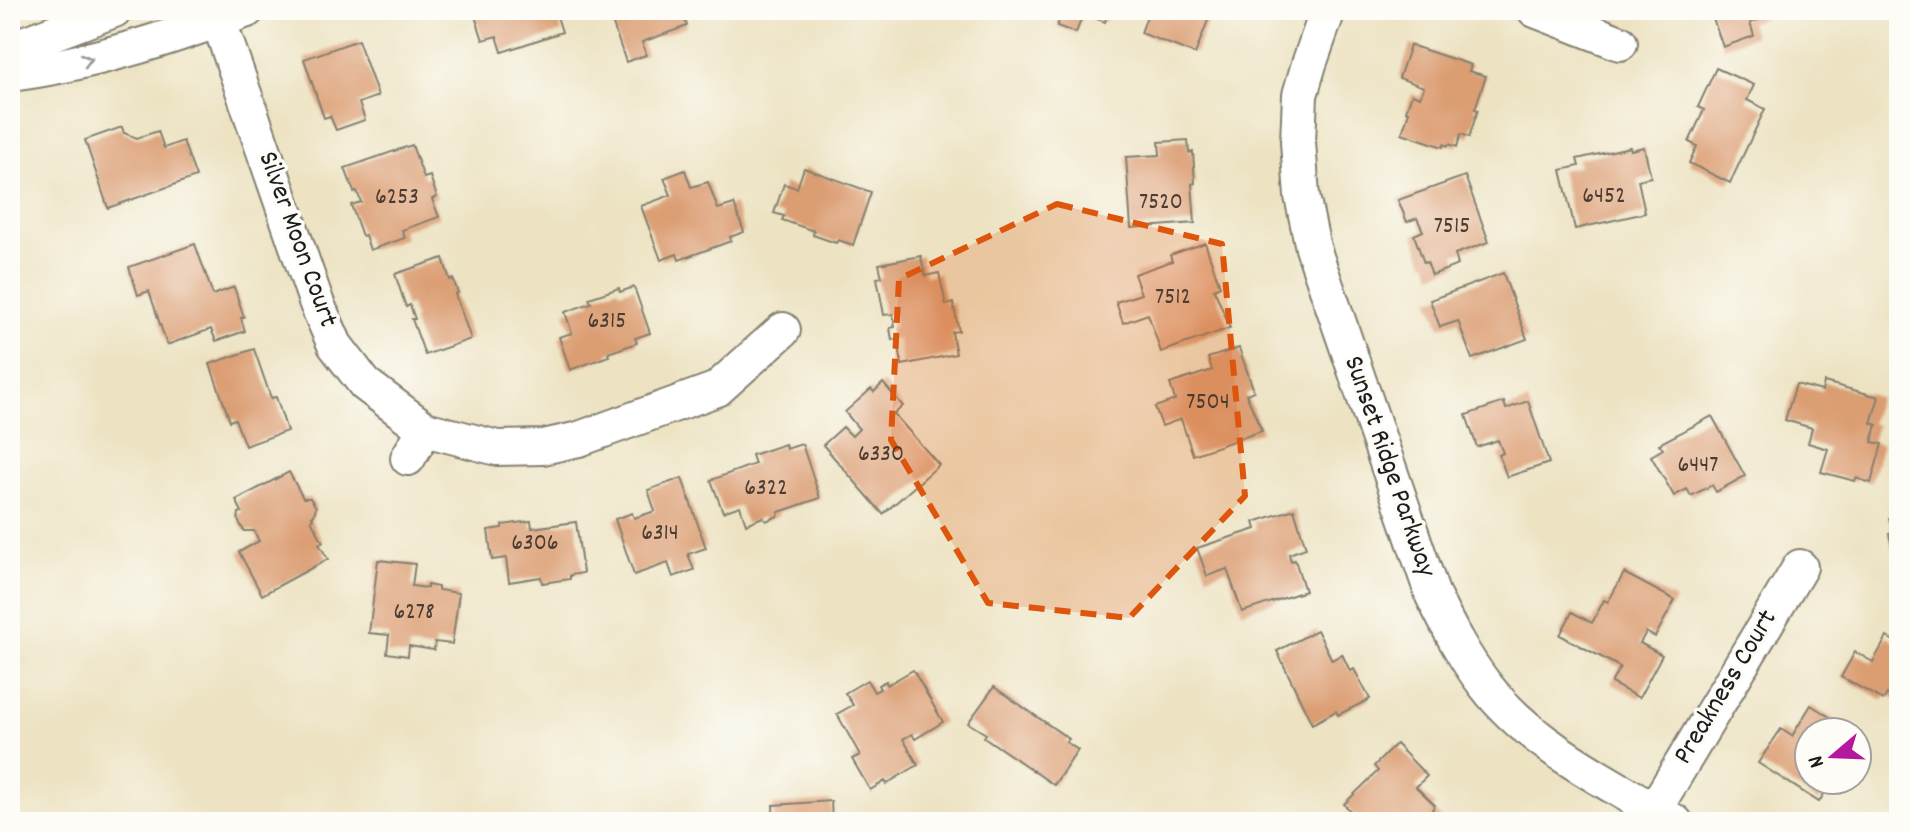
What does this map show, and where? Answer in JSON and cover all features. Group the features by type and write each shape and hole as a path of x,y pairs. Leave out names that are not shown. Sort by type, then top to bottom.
{"street":[{"path":"10,49 114,10"},
{"name":"Sunset Ridge Parkway","path":"1328,10 1300,95 1298,142 1302,196 1313,248 1433,596 1459,649 1487,689 1523,725 1559,752 1664,816"},
{"path":"1535,10 1620,43"},
{"path":"10,74 70,65 172,37 227,13"},
{"name":"Silver Moon Court","path":"227,13 317,304 335,345 417,443 497,448 543,447 579,439 717,389 783,330"},
{"name":"Preakness Court","path":"1664,816 1800,567"}],"highlighted area":[{"path":"1057,204 1222,244 1245,496 1129,618 988,603 891,440 899,279"}],"building":[{"path":"473,10 555,10 562,32 502,52 497,36 483,40"},
{"path":"608,10 682,10 687,26 642,42 646,55 626,62"},
{"path":"1063,10 1109,10 1105,22 1083,14 1076,33 1057,26"},
{"path":"1149,10 1212,10 1195,54 1141,33"},
{"path":"1710,10 1786,10 1750,23 1754,36 1723,47"},
{"path":"358,40 378,96 359,103 365,120 336,130 330,116 324,118 304,59"},
{"path":"1410,45 1471,65 1469,71 1486,76 1469,137 1461,134 1457,147 1444,144 1443,147 1402,133 1412,94 1420,97 1424,87 1399,78"},
{"path":"1716,68 1754,85 1747,100 1765,109 1730,183 1689,163 1697,146 1689,142 1704,110 1698,107"},
{"path":"122,127 124,133 137,138 158,131 164,148 183,141 196,177 108,208 85,140"},
{"path":"1188,140 1189,153 1193,152 1195,223 1131,228 1126,157 1160,155 1159,142"},
{"path":"412,145 424,178 430,176 437,197 432,199 439,217 402,230 405,238 370,250 351,205 361,202 345,168"},
{"path":"1630,147 1631,150 1644,147 1651,177 1638,180 1645,213 1575,229 1561,170 1579,166 1577,159"},
{"path":"804,168 871,192 853,245 813,235 814,231 782,220 784,216 774,213 784,184 797,188"},
{"path":"685,170 691,187 708,182 718,209 734,204 744,232 730,237 731,241 679,260 677,254 661,260 641,206 671,195 664,178"},
{"path":"1465,176 1489,242 1455,254 1458,265 1432,275 1414,235 1423,231 1417,218 1407,222 1398,200"},
{"path":"1205,243 1220,286 1214,289 1230,328 1161,352 1148,314 1123,323 1116,302 1141,294 1134,274 1172,261 1170,255"},
{"path":"195,244 213,295 234,287 244,317 241,318 245,331 216,341 211,329 167,345 149,291 138,295 129,267"},
{"path":"921,256 925,276 939,273 946,305 953,303 959,331 952,332 956,354 902,365 898,339 892,340 890,328 895,327 893,314 884,315 877,278 882,277 879,264"},
{"path":"443,258 458,293 455,294 471,339 425,355 410,305 406,307 395,274"},
{"path":"1503,273 1527,339 1472,359 1458,321 1440,327 1430,300"},
{"path":"634,287 650,333 635,338 637,343 608,353 609,356 570,370 559,337 572,333 565,312 591,303 589,298 619,288 620,292"},
{"path":"1239,348 1254,391 1246,394 1262,431 1193,455 1181,419 1162,426 1155,407 1175,400 1170,384 1212,370 1208,358"},
{"path":"254,349 271,398 276,397 287,431 245,446 235,419 230,421 210,364"},
{"path":"1824,382 1879,397 1871,423 1877,425 1872,442 1882,444 1871,483 1821,472 1828,449 1808,443 1812,428 1785,420 1796,384 1822,391"},
{"path":"883,383 903,406 894,414 939,465 883,514 823,445 843,427 852,436 859,429 845,412 871,389 874,392"},
{"path":"1528,401 1549,463 1507,477 1499,455 1503,453 1498,440 1477,447 1466,415 1504,402 1506,409"},
{"path":"1712,416 1745,476 1716,492 1712,485 1691,496 1687,489 1674,496 1651,456 1663,449 1659,444"},
{"path":"785,444 786,449 802,444 820,498 779,512 778,516 766,521 763,517 746,524 740,506 723,512 711,480 755,464 752,455"},
{"path":"289,472 303,498 310,498 316,507 311,520 328,559 262,595 239,552 259,541 254,531 244,531 238,520 242,512 236,500"},
{"path":"682,478 706,548 688,554 694,570 673,577 668,563 634,575 615,519 632,513 634,518 655,511 648,490"},
{"path":"1899,495 1899,554 1894,555 1889,518 1897,516 1893,496"},
{"path":"1294,509 1306,548 1289,554 1291,561 1295,560 1305,591 1242,612 1227,569 1207,576 1197,548 1256,529 1254,522"},
{"path":"531,521 532,528 576,522 583,573 570,575 570,579 542,583 541,577 509,582 506,558 492,560 488,530"},
{"path":"378,560 415,564 412,586 427,588 427,585 459,593 452,644 435,642 434,650 409,646 408,656 387,653 389,635 369,633"},
{"path":"1624,573 1675,600 1655,637 1646,632 1640,643 1662,655 1639,698 1611,683 1620,667 1560,635 1572,612 1592,623"},
{"path":"1317,630 1332,660 1342,654 1370,699 1338,715 1336,711 1312,724 1277,651"},
{"path":"1887,637 1899,644 1899,701 1887,694 1883,700 1841,677 1855,652 1873,662"},
{"path":"913,670 943,722 915,739 912,734 903,739 918,765 870,790 852,759 860,755 837,714 853,705 845,693 867,680 874,692 880,689 878,685 886,681 887,685"},
{"path":"994,687 1069,739 1066,742 1078,750 1054,785 968,723"},
{"path":"1811,705 1828,716 1804,716"},
{"path":"1781,729 1792,736 1793,785 1758,763"},
{"path":"1396,744 1427,776 1416,787 1435,805 1432,809 1445,822 1360,822 1344,804 1378,771 1374,766"},
{"path":"831,801 832,822 774,822 773,805"}]}
